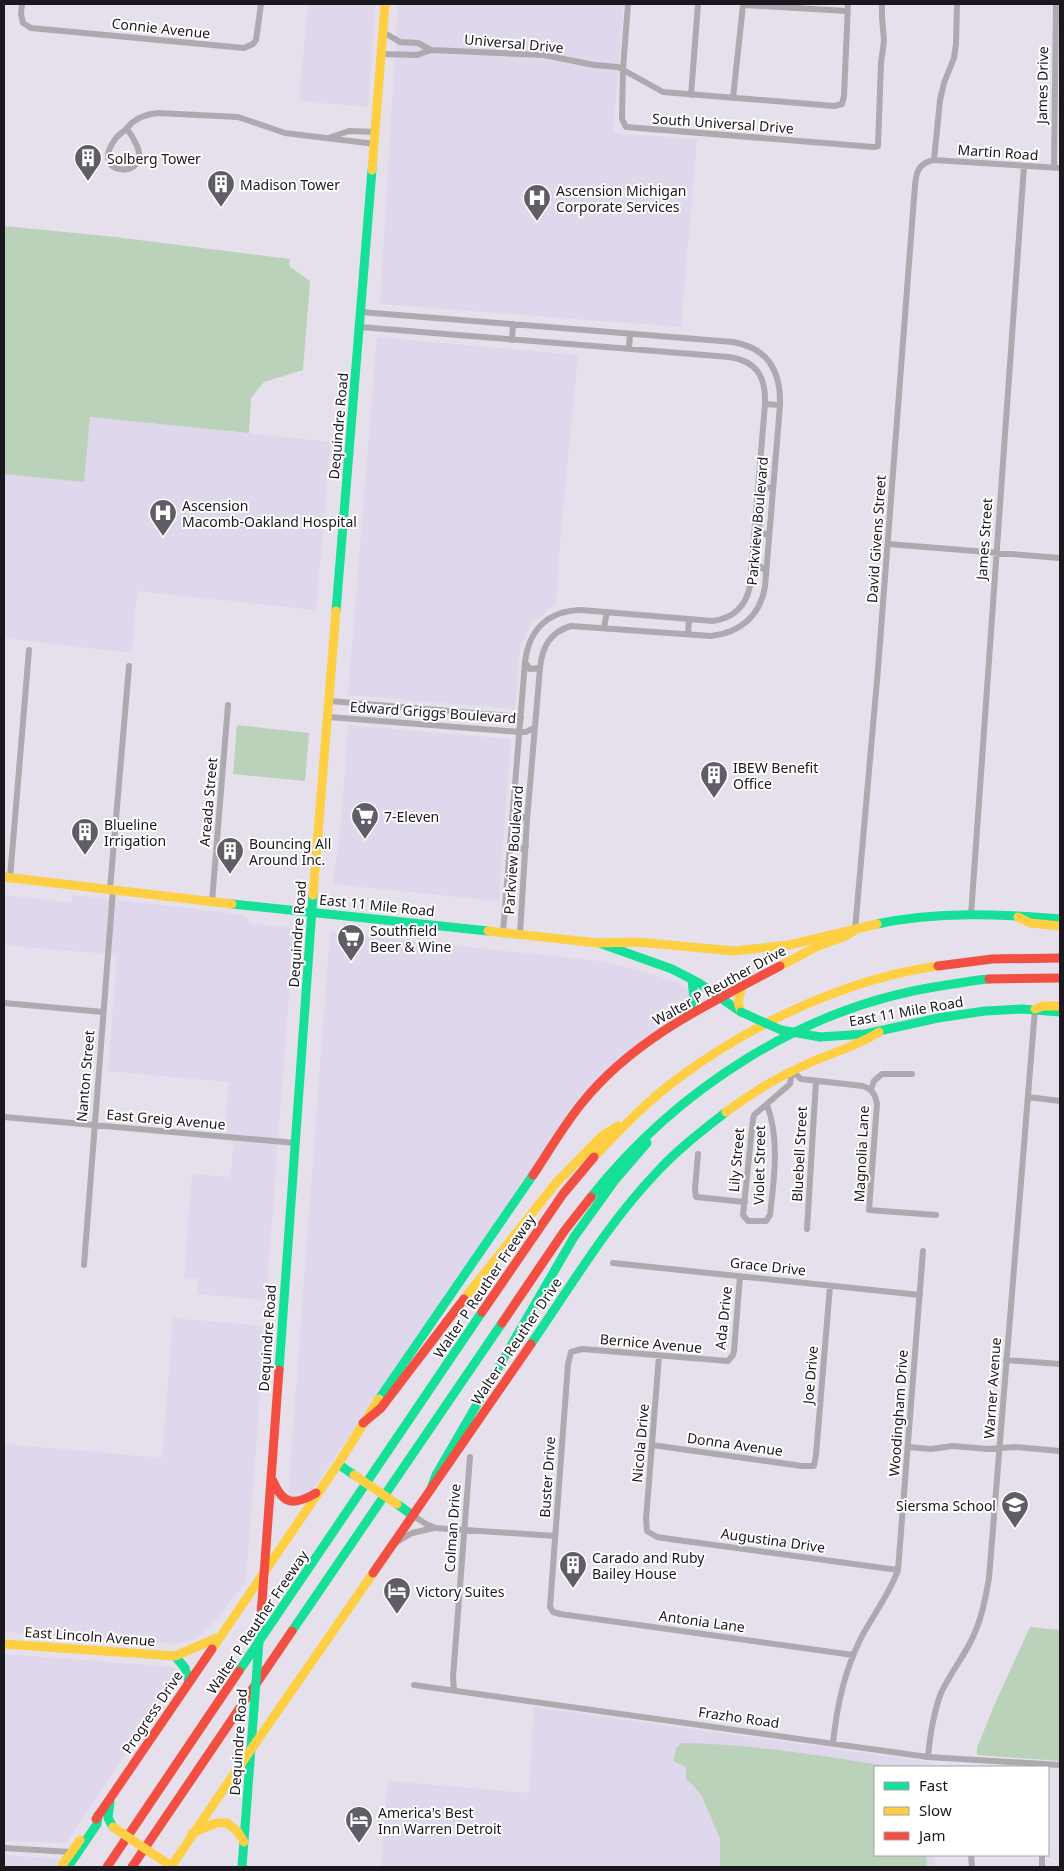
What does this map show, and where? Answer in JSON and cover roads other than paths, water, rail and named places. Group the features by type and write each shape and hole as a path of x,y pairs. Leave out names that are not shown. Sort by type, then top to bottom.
{"main road":[{"name":"Dequindre Road","path":"242,1867 262,1615 312,912 385,4"},
{"name":"East 11 Mile Road","path":"7,877 598,943 618,940 708,950 752,950 791,945 883,923 923,916 972,915 1060,919"},
{"path":"1018,917 1030,923 1060,926"},
{"name":"Walter P Reuther Drive","path":"265,1572 338,1464 363,1423 582,1103 603,1080 628,1056 653,1037 686,1017 818,946 846,936 855,930"},
{"name":"East 11 Mile Road","path":"598,943 614,950 651,960 692,980 741,1012 781,1030 820,1037 840,1037 879,1032 915,1023 961,1015 1035,1010 1060,1012"},
{"name":"Walter P Reuther Freeway","path":"107,1867 469,1330 556,1205 581,1170 630,1119 660,1093 716,1052 790,1011 824,997 879,979 950,964 991,959 1060,958"},
{"path":"132,1867 581,1208 636,1144 676,1108 722,1073 762,1048 798,1029 893,996 945,985 1006,978 1060,978"},
{"path":"686,1017 695,1001 692,980"},
{"path":"741,1012 738,998 742,986"},
{"path":"1035,1010 1043,1006 1060,1006"},
{"name":"Walter P Reuther Drive","path":"172,1867 192,1833 432,1486 440,1478 607,1232 643,1186 681,1148 719,1116 759,1089 818,1059 865,1041 879,1032"},
{"path":"432,1486 436,1475 574,1237 610,1186 661,1129 676,1108"},
{"path":"363,1423 381,1408 441,1328 556,1183 602,1136 630,1119"},
{"path":"338,1464 412,1515"},
{"path":"272,1473 276,1492 287,1500 301,1500 320,1490"},
{"name":"Progress Drive","path":"61,1867 112,1796 265,1572"},
{"name":"East Lincoln Avenue","path":"4,1644 175,1656 220,1637"},
{"path":"175,1656 185,1668 189,1682"},
{"path":"112,1796 108,1815 109,1822 172,1867"},
{"path":"68,1867 97,1824 98,1815"},
{"path":"192,1833 216,1823 228,1823 235,1827 244,1842"}],"street":[{"name":"Connie Avenue","path":"22,4 22,19 25,25 30,28 244,48 249,47 256,40 260,4"},
{"name":"South Universal Drive","path":"628,4 623,69 622,119 623,124 630,129 878,146 881,63 884,42 882,4"},
{"path":"691,95 698,4"},
{"path":"934,160 940,100 944,83 954,58 956,4"},
{"name":"James Drive","path":"1056,4 1057,168"},
{"path":"733,98 743,5 848,7"},
{"name":"Universal Drive","path":"381,54 417,55 431,50 544,55 623,69 663,92 834,106 842,104 844,96 848,7"},
{"name":"Universal Drive","path":"383,32 400,42 418,43 431,50"},
{"path":"127,129 139,150 138,157 137,162 131,168 120,170 111,165 109,161 110,151 115,139 134,120 140,117 165,113 238,116 277,131 375,144"},
{"path":"328,138 349,131 376,132"},
{"name":"Martin Road","path":"934,160 1057,168"},
{"name":"David Givens Street","path":"855,930 888,544 914,198 920,166 934,160"},
{"name":"James Street","path":"972,915 1024,166"},
{"name":"Parkview Boulevard","path":"361,312 733,342 749,346 765,357 777,375 780,405 766,571 764,592 755,613 745,624 733,631 719,635 577,625 559,630 544,647 540,668 527,820 520,934"},
{"path":"512,340 513,324"},
{"name":"Parkview Boulevard","path":"360,328 729,357 743,360 750,364 761,376 764,384 765,404 751,569 748,592 743,604 732,615 713,621 607,612 567,611 548,619 530,640 523,687 503,932"},
{"path":"629,348 630,334"},
{"path":"765,404 780,405"},
{"path":"758,487 773,488"},
{"path":"756,512 761,532 769,536"},
{"path":"888,544 1060,558"},
{"path":"751,569 758,565 766,571"},
{"path":"604,627 607,612"},
{"path":"688,634 690,619"},
{"path":"7,877 29,650"},
{"path":"526,662 530,669 540,668"},
{"name":"Nanton Street","path":"84,1265 129,666"},
{"path":"523,687 530,685 538,689"},
{"name":"Edward Griggs Boulevard","path":"330,701 521,716"},
{"name":"Areada Street","path":"212,901 228,705"},
{"name":"Edward Griggs Boulevard","path":"328,717 520,732 536,728"},
{"path":"512,822 518,817 527,820"},
{"path":"510,846 516,850 526,846"},
{"path":"4,1003 103,1012"},
{"name":"Warner Avenue","path":"928,1757 932,1723 939,1698 970,1644 983,1612 990,1578 1035,1010"},
{"name":"Magnolia Lane","path":"792,1071 801,1079 863,1086 871,1089 875,1095 877,1104 869,1210 936,1215"},
{"name":"Violet Street","path":"748,1221 766,1221 770,1215 774,1144 772,1117 767,1105 790,1084 792,1071"},
{"path":"871,1089 874,1081 882,1074 912,1074"},
{"name":"Bluebell Street","path":"806,1229 816,1081"},
{"path":"1028,1097 1060,1101"},
{"name":"Lily Street","path":"748,1221 743,1215 753,1119 754,1115 767,1105"},
{"name":"East Greig Avenue","path":"4,1116 296,1143"},
{"path":"698,1154 696,1197 745,1202"},
{"name":"Woodingham Drive","path":"833,1743 844,1678 853,1655 886,1598 898,1570 923,1251"},
{"name":"Grace Drive","path":"613,1263 920,1295"},
{"name":"Ada Drive","path":"728,1361 734,1351 740,1276"},
{"name":"Joe Drive","path":"814,1466 830,1286"},
{"name":"Bernice Avenue","path":"573,1350 582,1349 728,1361"},
{"name":"Buster Drive","path":"550,1608 568,1364 573,1350"},
{"name":"Nicola Drive","path":"647,1531 646,1518 659,1356"},
{"path":"1006,1360 1060,1364"},
{"name":"Donna Avenue","path":"652,1445 802,1466 814,1466"},
{"path":"908,1447 931,1449 953,1446 1060,1451"},
{"name":"Colman Drive","path":"454,1690 453,1678 470,1457"},
{"path":"412,1515 435,1528"},
{"path":"391,1546 412,1533 435,1528 555,1536"},
{"name":"Augustina Drive","path":"647,1531 657,1537 898,1570"},
{"name":"Antonia Lane","path":"550,1608 553,1612 560,1614 853,1655"},
{"name":"Frazho Road","path":"414,1685 833,1743 967,1764 1060,1765"},
{"path":"4,1848 71,1852"}],"place":[{"name":"Solberg Tower","path":"88,182"},
{"name":"Madison Tower","path":"221,208"},
{"name":"Ascension Michigan Corporate Services","path":"537,222"},
{"name":"Ascension Macomb-Oakland Hospital","path":"163,537"},
{"name":"IBEW Benefit Office","path":"714,799"},
{"name":"7-Eleven","path":"365,840"},
{"name":"Blueline Irrigation","path":"85,856"},
{"name":"Bouncing All Around Inc.","path":"230,875"},
{"name":"Southfield Beer & Wine","path":"351,962"},
{"name":"Siersma School","path":"1015,1529"},
{"name":"Carado and Ruby Bailey House","path":"573,1589"},
{"name":"Victory Suites","path":"397,1615"},
{"name":"America's Best Inn Warren Detroit","path":"359,1844"}]}
